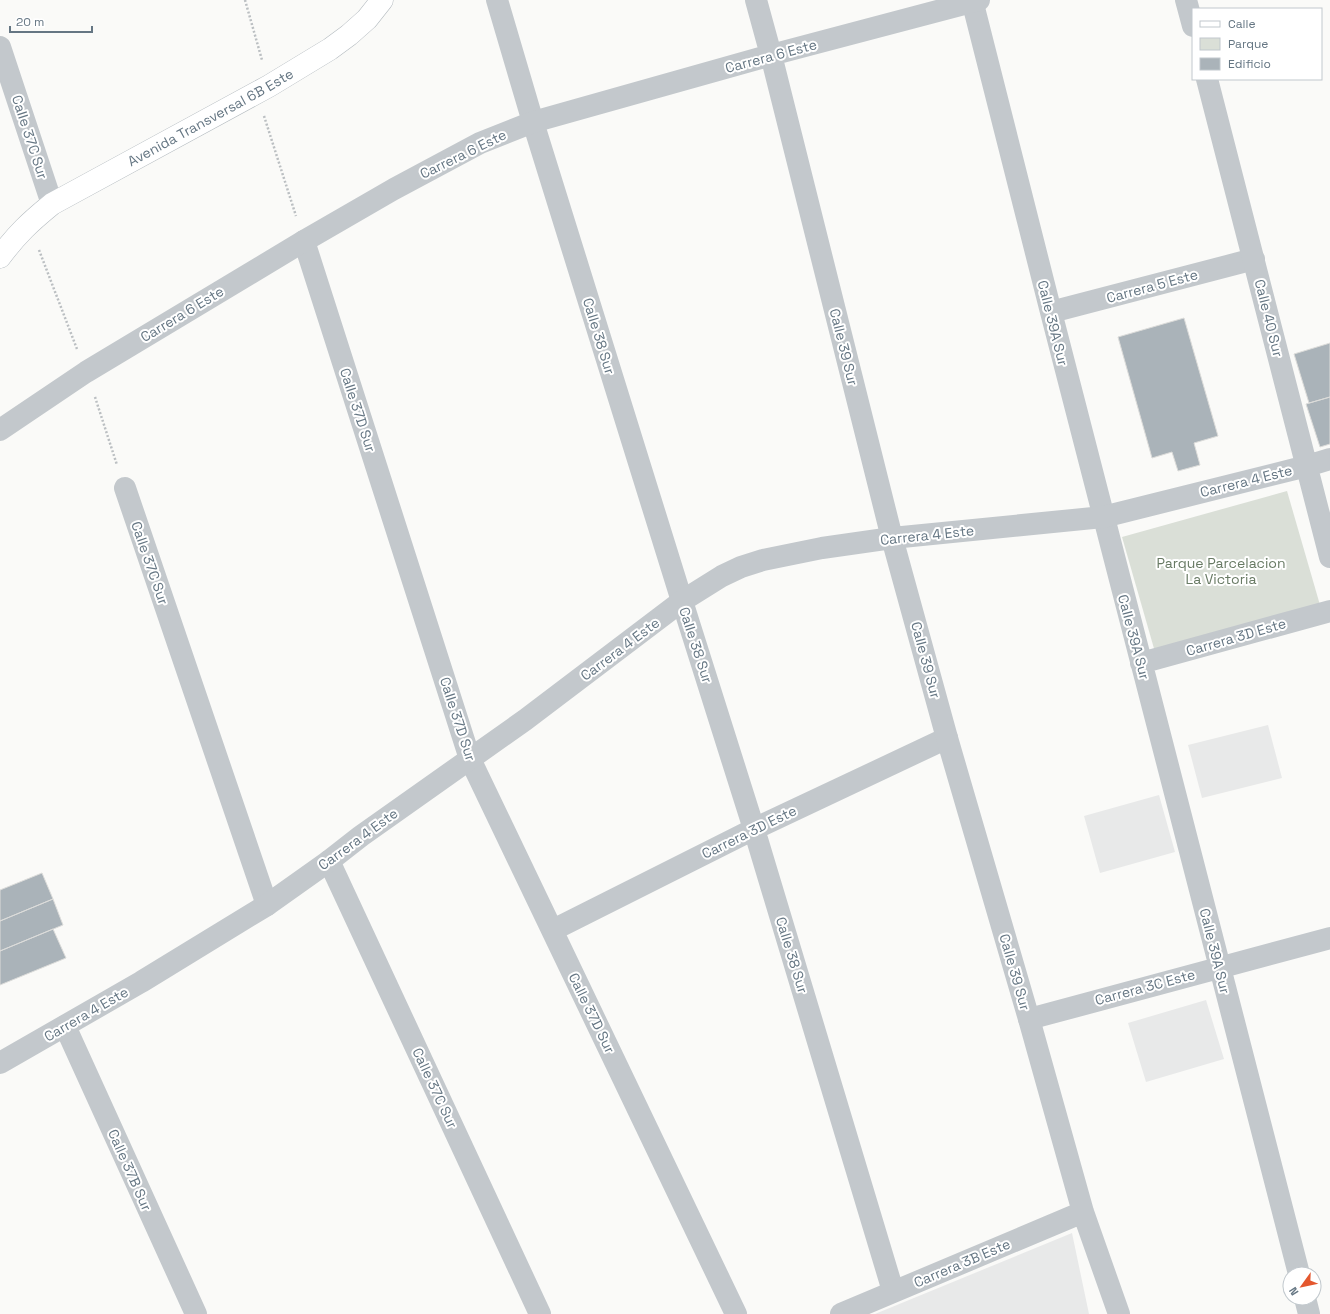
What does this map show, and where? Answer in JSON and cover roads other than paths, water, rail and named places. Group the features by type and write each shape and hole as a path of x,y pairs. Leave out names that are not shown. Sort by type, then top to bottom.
{"main road":[{"name":"Avenida Transversal 6B Este","path":"0,257 28,223 52,204 263,89 330,49 350,35 367,19 382,0"}],"street":[{"name":"Calle 38 Sur","path":"497,0 533,122 754,829 893,1291"},
{"name":"Calle 39 Sur","path":"756,0 892,538 947,738 1029,1019 1083,1212 1119,1314"},
{"path":"1186,0 1192,22"},
{"name":"Carrera 6 Este","path":"0,430 86,372 304,240 394,189 480,143 533,122 771,55 974,1"},
{"name":"Calle 39A Sur","path":"974,1 1050,312 1297,1266"},
{"name":"Calle 37C Sur","path":"0,47 52,204"},
{"name":"Calle 40 Sur","path":"1207,80 1330,556"},
{"name":"Calle 37D Sur","path":"304,240 470,759 736,1314"},
{"name":"Carrera 5 Este","path":"1050,312 1254,259"},
{"name":"Carrera 4 Este","path":"0,1063 187,955 267,905 586,675 682,602 722,576 741,567 763,560 822,548 892,538 1103,517 1330,459"},
{"name":"Calle 37C Sur","path":"125,488 267,905"},
{"name":"Carrera 3D Este","path":"1141,663 1330,611"},
{"name":"Carrera 3D Este","path":"553,930 754,829 947,738"},
{"name":"Calle 37C Sur","path":"329,861 540,1314"},
{"name":"Carrera 3C Este","path":"1029,1019 1330,938"},
{"name":"Calle 37B Sur","path":"65,1026 196,1314"},
{"name":"Carrera 3B Este","path":"841,1314 1083,1212"}],"park label":[{"name":"Parque Parcelacion La Victoria","path":"1221,572"}]}
